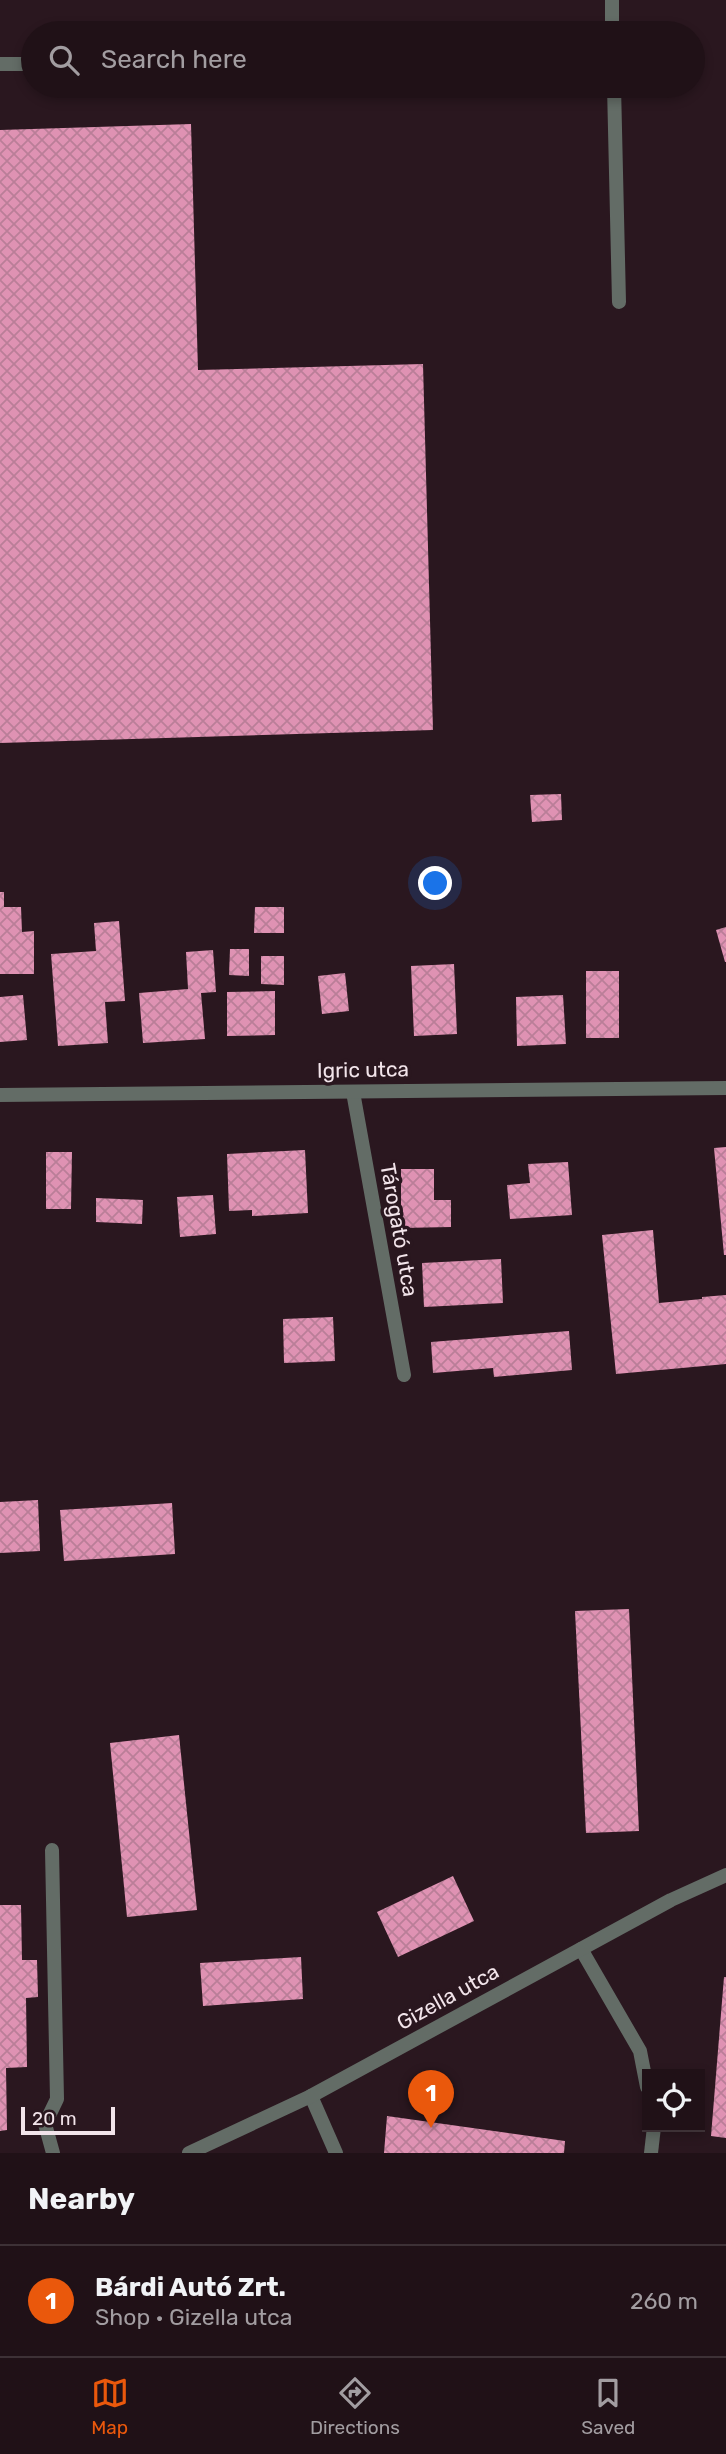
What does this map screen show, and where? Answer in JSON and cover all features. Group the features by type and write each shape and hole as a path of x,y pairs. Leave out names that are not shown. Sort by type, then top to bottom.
{"street":[{"path":"612,0 612,21"},
{"path":"0,64 21,64"},
{"path":"614,98 618,302"},
{"name":"Igric utca","path":"0,1095 726,1088"},
{"name":"Tárogató utca","path":"353,1092 404,1376"},
{"path":"52,1850 57,2099 45,2124 53,2153"},
{"name":"Gizella utca","path":"189,2153 311,2096 671,1900 726,1875"},
{"path":"581,1949 640,2052 643,2069"},
{"path":"311,2096 336,2153"},
{"path":"652,2153 654,2132"}],"building":[{"path":"191,124 198,370 423,364 433,730 0,743 0,130"},
{"path":"561,794 562,820 532,822 530,795"},
{"path":"0,892 4,892 4,907 21,907 22,932 34,931 34,974 0,974"},
{"path":"255,907 284,907 284,933 254,933"},
{"path":"119,921 125,1001 105,1002 108,1043 58,1046 51,954 96,951 94,923"},
{"path":"726,927 726,962 725,962 716,930"},
{"path":"230,949 249,949 249,976 229,975"},
{"path":"213,950 216,992 201,993 205,1039 143,1043 139,993 188,989 186,952"},
{"path":"261,956 284,956 284,985 261,984"},
{"path":"454,964 457,1034 414,1036 411,966"},
{"path":"586,971 619,971 619,1038 586,1038"},
{"path":"345,973 349,1011 322,1014 318,976"},
{"path":"275,991 275,1035 227,1036 227,992"},
{"path":"23,995 27,1040 0,1042 0,997"},
{"path":"563,995 566,1044 517,1046 516,997"},
{"path":"726,1147 726,1255 724,1255 714,1148"},
{"path":"305,1150 308,1213 252,1216 252,1210 229,1211 227,1154"},
{"path":"46,1152 72,1152 71,1209 46,1209"},
{"path":"568,1162 572,1215 510,1219 507,1185 530,1183 528,1164"},
{"path":"401,1169 434,1169 434,1200 451,1200 451,1227 401,1228"},
{"path":"213,1195 216,1234 180,1237 177,1197"},
{"path":"96,1198 143,1200 142,1224 96,1222"},
{"path":"653,1230 659,1303 726,1295 726,1364 616,1374 602,1235"},
{"path":"501,1259 503,1303 424,1307 422,1263"},
{"path":"333,1317 335,1361 284,1363 283,1319"},
{"path":"569,1331 572,1370 494,1377 493,1368 433,1373 431,1342"},
{"path":"38,1500 40,1551 0,1553 0,1502"},
{"path":"172,1503 175,1554 64,1561 60,1510"},
{"path":"629,1609 639,1831 586,1833 575,1611"},
{"path":"179,1735 197,1910 127,1917 110,1743"},
{"path":"453,1876 474,1921 398,1957 377,1912"},
{"path":"0,1905 21,1905 22,1960 37,1960 38,1997 26,1998 27,2067 6,2068 7,2130 0,2131"},
{"path":"301,1957 303,1999 203,2006 200,1963"},
{"path":"726,1977 726,2138 711,2136"},
{"path":"387,2116 565,2141 564,2153 384,2153"}],"place":[{"name":"Bárdi Autó Zrt.","path":"431,2128"}]}
